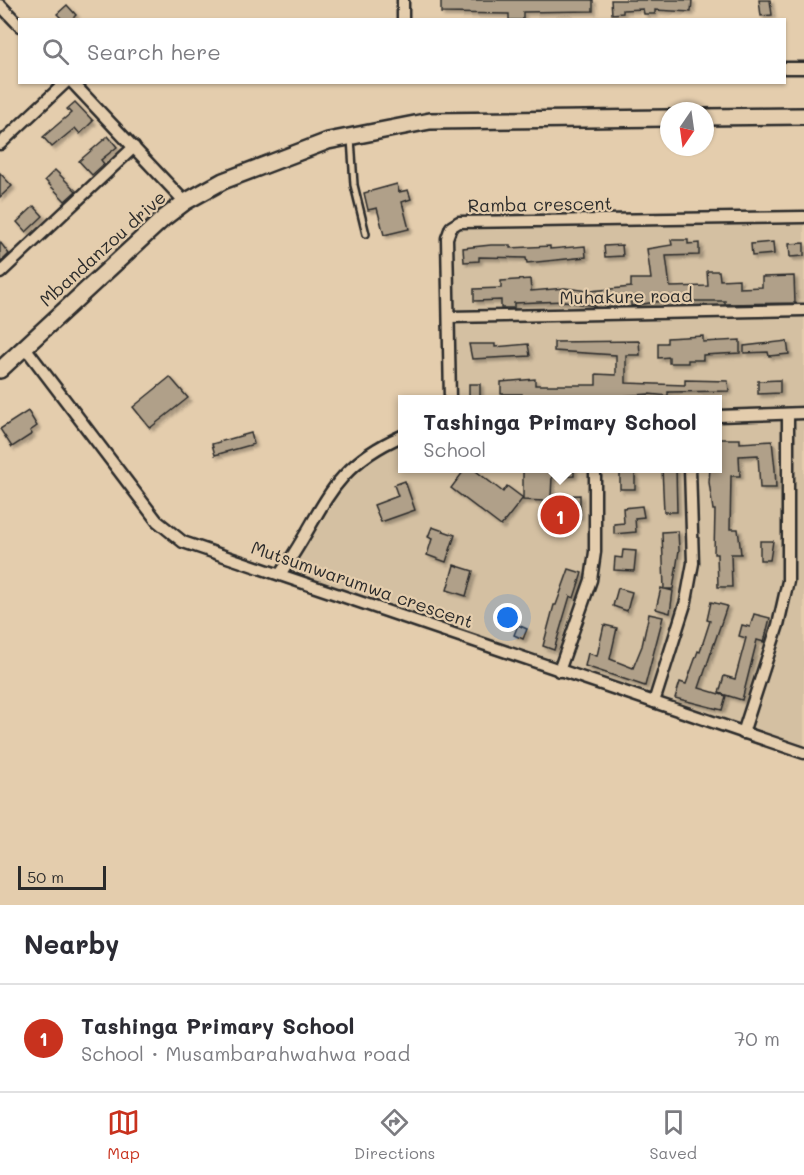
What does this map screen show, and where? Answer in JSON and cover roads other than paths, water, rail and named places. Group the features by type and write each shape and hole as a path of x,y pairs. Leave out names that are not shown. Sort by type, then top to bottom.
{"street":[{"path":"403,0 403,18"},
{"path":"1,9 18,24"},
{"path":"786,68 804,68"},
{"path":"0,144 64,84"},
{"path":"74,84 185,202"},
{"path":"714,117 804,116"},
{"name":"Mbandanzou drive","path":"0,370 185,202 223,181 328,141 430,121 660,118"},
{"path":"0,273 134,147"},
{"name":"Ramba crescent","path":"450,395 447,238 451,227 459,222 804,217"},
{"name":"Muhakure road","path":"449,317 804,310"},
{"name":"Mutsumwarumwa crescent","path":"24,346 157,521 183,542 804,753"},
{"path":"722,416 804,413"},
{"path":"743,733 787,589 788,414"},
{"path":"280,574 344,473 369,452 398,438"},
{"path":"559,671 591,580 595,552 596,473"},
{"path":"654,702 686,601 693,563 690,473"}],"lane":[{"path":"351,136 354,185 366,234"}],"place":[{"name":"Tashinga Primary School","path":"560,515"}]}
